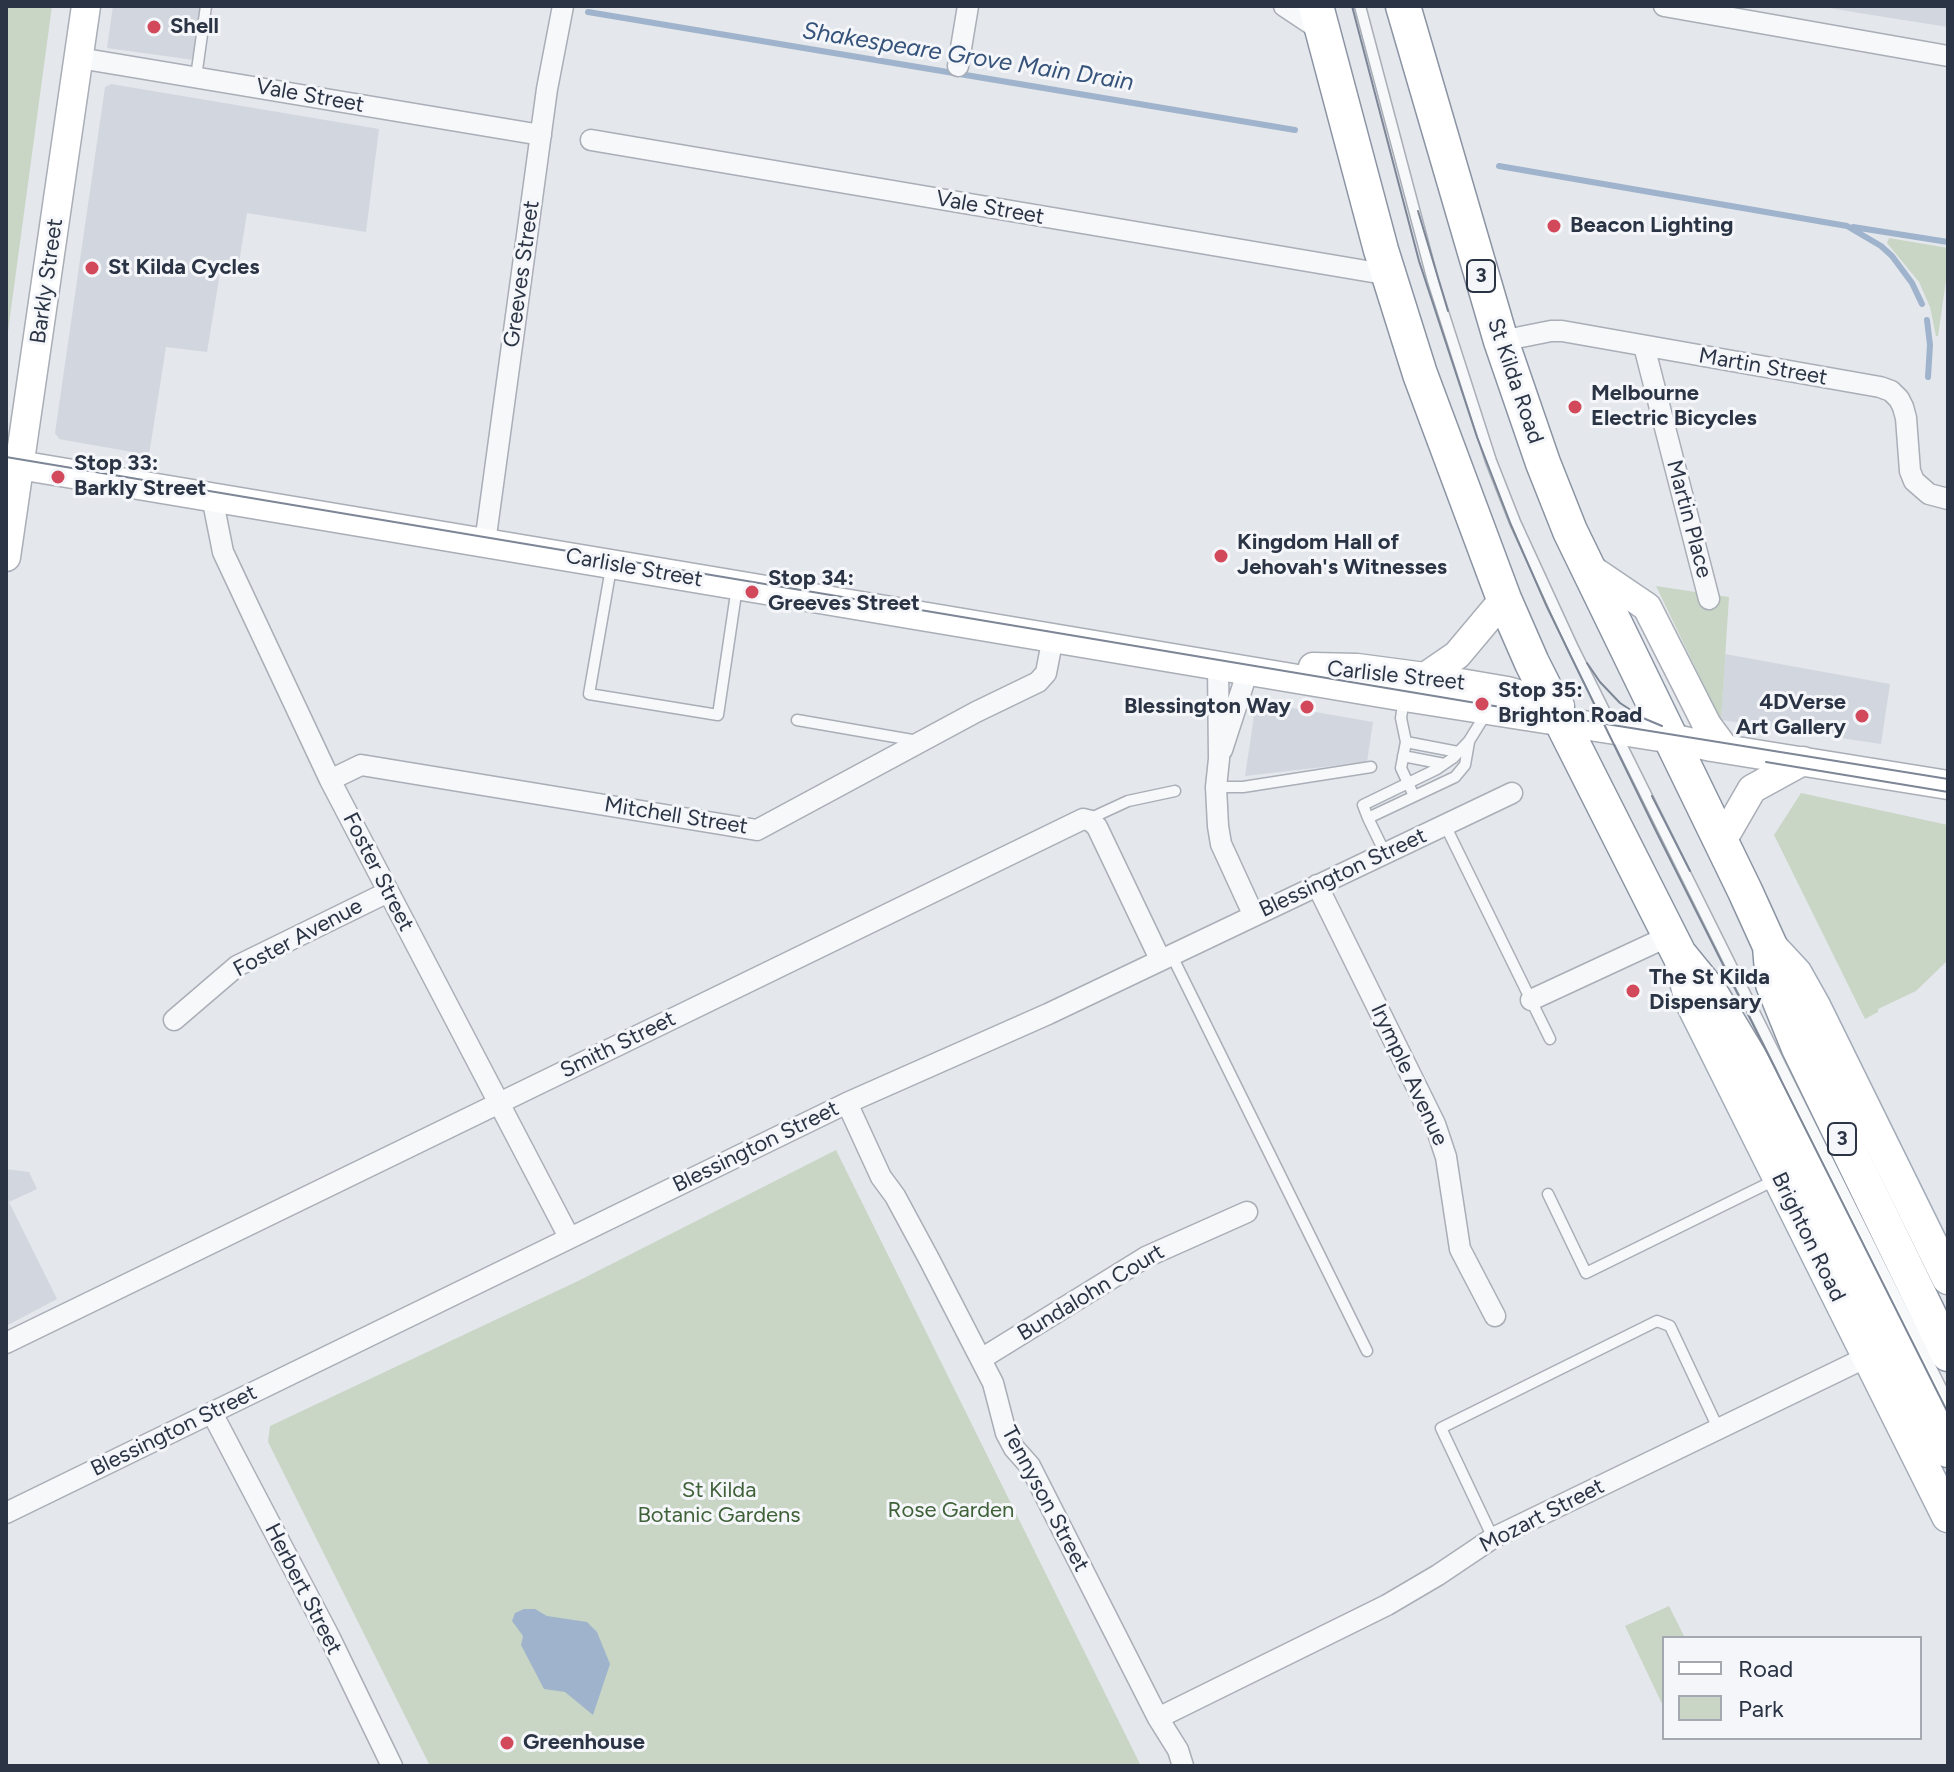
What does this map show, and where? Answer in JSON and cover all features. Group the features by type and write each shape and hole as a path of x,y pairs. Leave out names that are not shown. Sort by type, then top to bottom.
{"highway":[{"name":"St Kilda Road","path":"1412,9 1501,341 1543,463 1585,565 1673,739"},
{"name":"3","path":"1320,19 1420,374 1504,599 1557,712"},
{"name":"Brighton Road","path":"1557,712 1674,945 1710,992 1755,1065 1912,1343"},
{"name":"Brighton Road","path":"1673,739 1770,946 1773,984 1832,1083 1948,1450"}],"main road":[{"name":"Barkly Street","path":"6,557 86,6"},
{"name":"Carlisle Street","path":"19,465 1405,697 1488,710 1557,712"},
{"path":"1585,565 1647,607 1707,725 1724,748"},
{"path":"1425,677 1457,655 1504,599"},
{"name":"Carlisle Street","path":"1248,670 1340,667 1425,677 1507,691 1557,712 1673,739 1948,785"},
{"path":"1722,841 1752,789 1803,761"},
{"name":"Brighton Road","path":"1674,945 1691,1001 1779,1178 1912,1343 1948,1516"},
{"path":"1753,1127 1755,1065"},
{"name":"Brighton Road","path":"1832,1083 1948,1278"}],"street":[{"name":"Greeves Street","path":"485,543 541,135 563,6"},
{"path":"958,66 968,6"},
{"path":"1284,6 1320,19"},
{"path":"1664,6 1948,56"},
{"name":"Vale Street","path":"79,58 541,135"},
{"name":"Vale Street","path":"591,140 1390,275"},
{"name":"Martin Street","path":"1501,341 1551,331 1891,391 1899,399 1906,418 1910,471 1914,481 1929,494 1948,499"},
{"name":"Martin Place","path":"1644,346 1709,599"},
{"name":"Foster Street","path":"212,497 223,552 330,780 569,1237"},
{"name":"Mitchell Street","path":"330,780 361,765 757,830 1043,679 1053,637"},
{"path":"1218,665 1219,759 1216,787 1221,844 1254,916"},
{"path":"1219,759 1240,703 1248,670"},
{"name":"Blessington Street","path":"6,1513 847,1103 1048,1014 1512,793"},
{"path":"1087,820 1097,827 1165,957"},
{"name":"Smith Street","path":"6,1343 1050,834 1087,820"},
{"name":"Irymple Avenue","path":"1317,885 1435,1124 1446,1157 1460,1249 1495,1316"},
{"name":"Foster Avenue","path":"174,1020 237,966 388,892"},
{"path":"1531,1000 1674,945"},
{"name":"Tennyson Street","path":"847,1103 881,1177 895,1196 981,1359 997,1395 1006,1433 1030,1466 1158,1718 1178,1750 1183,1766"},
{"name":"Bundalohn Court","path":"981,1359 1146,1257 1247,1212"},
{"name":"Mozart Street","path":"1158,1718 1387,1605 1493,1538 1718,1428 1912,1343"},
{"name":"Herbert Street","path":"212,1413 330,1638 392,1766"}],"lane":[{"path":"196,77 206,6"},
{"path":"1360,6 1433,281 1491,461 1543,586 1912,1343 1948,1402"},
{"path":"612,564 589,694 603,697 718,715 738,585"},
{"path":"1405,697 1401,718 1406,742 1401,768 1414,796"},
{"path":"1385,853 1363,805 1444,764 1469,741 1488,710"},
{"path":"797,720 920,742"},
{"path":"1368,818 1461,772 1469,741"},
{"path":"1406,742 1458,752"},
{"path":"1403,756 1444,764"},
{"path":"1216,787 1243,787 1371,767"},
{"path":"1087,820 1128,801 1175,791"},
{"path":"1445,825 1550,1039"},
{"path":"1165,957 1367,1351"},
{"path":"1548,1194 1586,1273 1779,1178"},
{"path":"1493,1538 1441,1428 1657,1321 1670,1326 1718,1428"}],"shaded area":[{"name":"Shell","path":"113,6 201,6 194,60 107,48"},
{"path":"1818,6 1948,6 1948,27 1859,13"},
{"path":"111,84 379,129 366,232 247,213 238,269 221,267 207,352 166,347 149,455 59,439 55,433 105,87"},
{"path":"1725,654 1890,684 1881,744 1721,720"},
{"path":"1263,703 1373,722 1367,762 1245,776 1255,709"},
{"path":"6,1169 29,1172 37,1189 9,1202 57,1299 6,1326"}],"green space":[{"path":"6,6 52,6 6,346"},
{"path":"1889,238 1948,248 1938,336 1919,282 1887,243"},
{"path":"1656,586 1729,597 1721,720 1709,696"},
{"path":"1801,793 1948,825 1948,960 1916,991 1878,1009 1865,1019 1774,835"},
{"name":"St Kilda Botanic Gardens","path":"836,1150 1141,1766 430,1766 268,1442 270,1426 578,1281"},
{"path":"1669,1606 1684,1636 1662,1636 1662,1704 1625,1626"}],"water":[{"path":"524,1609 587,1622 597,1632 610,1664 593,1715 565,1692 544,1689 521,1645 523,1636 512,1621 515,1613"}],"waterway":[{"name":"Shakespeare Grove Main Drain","path":"588,12 1295,130"},
{"name":"Shakespeare Grove Main Drain","path":"1499,166 1847,226 1892,256 1912,283 1922,304"},
{"name":"Shakespeare Grove Main Drain","path":"1853,227 1948,242"},
{"path":"1927,320 1930,345 1928,377"}],"tram line":[{"path":"1352,6 1419,261 1477,437 1511,525 1547,607 1656,831 1948,1413"},
{"path":"1418,211 1448,311"},
{"path":"6,457 1948,779"},
{"path":"1587,663 1620,703 1662,726"},
{"path":"1766,762 1948,792"},
{"path":"1652,796 1690,871"}],"place":[{"name":"Shell","path":"154,27"},
{"name":"Beacon Lighting","path":"1554,226"},
{"name":"St Kilda Cycles","path":"92,268"},
{"name":"Melbourne Electric Bicycles","path":"1575,407"},
{"name":"Stop 33: Barkly Street","path":"58,477"},
{"name":"Kingdom Hall of Jehovah's Witnesses","path":"1221,556"},
{"name":"Stop 34: Greeves Street","path":"752,592"},
{"name":"Stop 35: Brighton Road","path":"1482,704"},
{"name":"Blessington Way","path":"1307,707"},
{"name":"4DVerse Art Gallery","path":"1862,716"},
{"name":"The St Kilda Dispensary","path":"1633,991"},
{"name":"Greenhouse","path":"507,1743"}],"park label":[{"name":"Rose Garden","path":"951,1511"}]}
